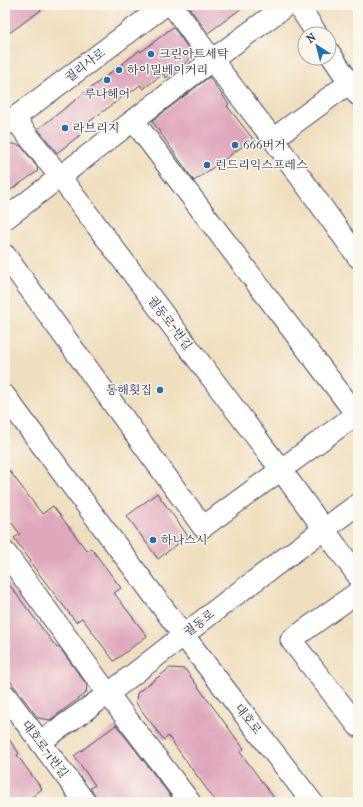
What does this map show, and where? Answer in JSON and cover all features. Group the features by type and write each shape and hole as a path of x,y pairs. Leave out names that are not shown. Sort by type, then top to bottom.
{"street":[{"name":"궐리사로","path":"9,121 166,5"},
{"path":"172,5 273,139 358,257"},
{"path":"5,219 212,60 287,5"},
{"path":"298,5 312,26"},
{"path":"273,139 355,86 337,62"},
{"path":"5,256 203,527 357,413 133,120"},
{"name":"궐동로7번길","path":"9,121 60,177 281,470 358,576"},
{"name":"대호로","path":"5,396 184,636 312,802"},
{"name":"궐동로","path":"40,742 108,694 230,599 358,504"},
{"path":"5,552 108,694 190,802"},
{"path":"358,592 291,640 358,725"},
{"name":"대호로71번길","path":"5,695 85,802"}],"building":[{"path":"5,5 48,5 5,36"},
{"path":"187,5 246,5 208,33"},
{"path":"173,27 194,56 166,78 163,74 143,89 140,85 130,93 129,92 81,128 84,132 57,153 38,129 140,50 141,52"},
{"path":"209,77 229,104 227,106 253,139 194,181 152,121"},
{"path":"5,142 21,146 38,168 38,171 5,194"},
{"path":"5,465 42,514 53,506 87,551 91,548 121,588 114,593 147,636 114,661 82,618 76,622 30,562 31,561 14,538 20,534 5,514"},
{"path":"157,493 188,536 158,559 127,516"},
{"path":"5,579 87,685 86,693 50,720 38,718 5,674"},
{"path":"170,668 185,669 244,749 240,752 277,802 216,802 168,736 164,740 136,703 137,693"},
{"path":"116,725 175,802 100,802 90,788 95,785 74,756"},
{"path":"5,734 19,753 17,755 42,789 25,802 5,802"}],"place":[{"name":"크린아트세탁","path":"151,54"},
{"name":"하이밀베이커리","path":"119,70"},
{"name":"루나헤어","path":"107,80"},
{"name":"라브리지","path":"65,128"},
{"name":"666버거","path":"235,145"},
{"name":"런드리익스프레스","path":"207,165"},
{"name":"동해횟집","path":"160,390"},
{"name":"하나스시","path":"153,540"}]}
